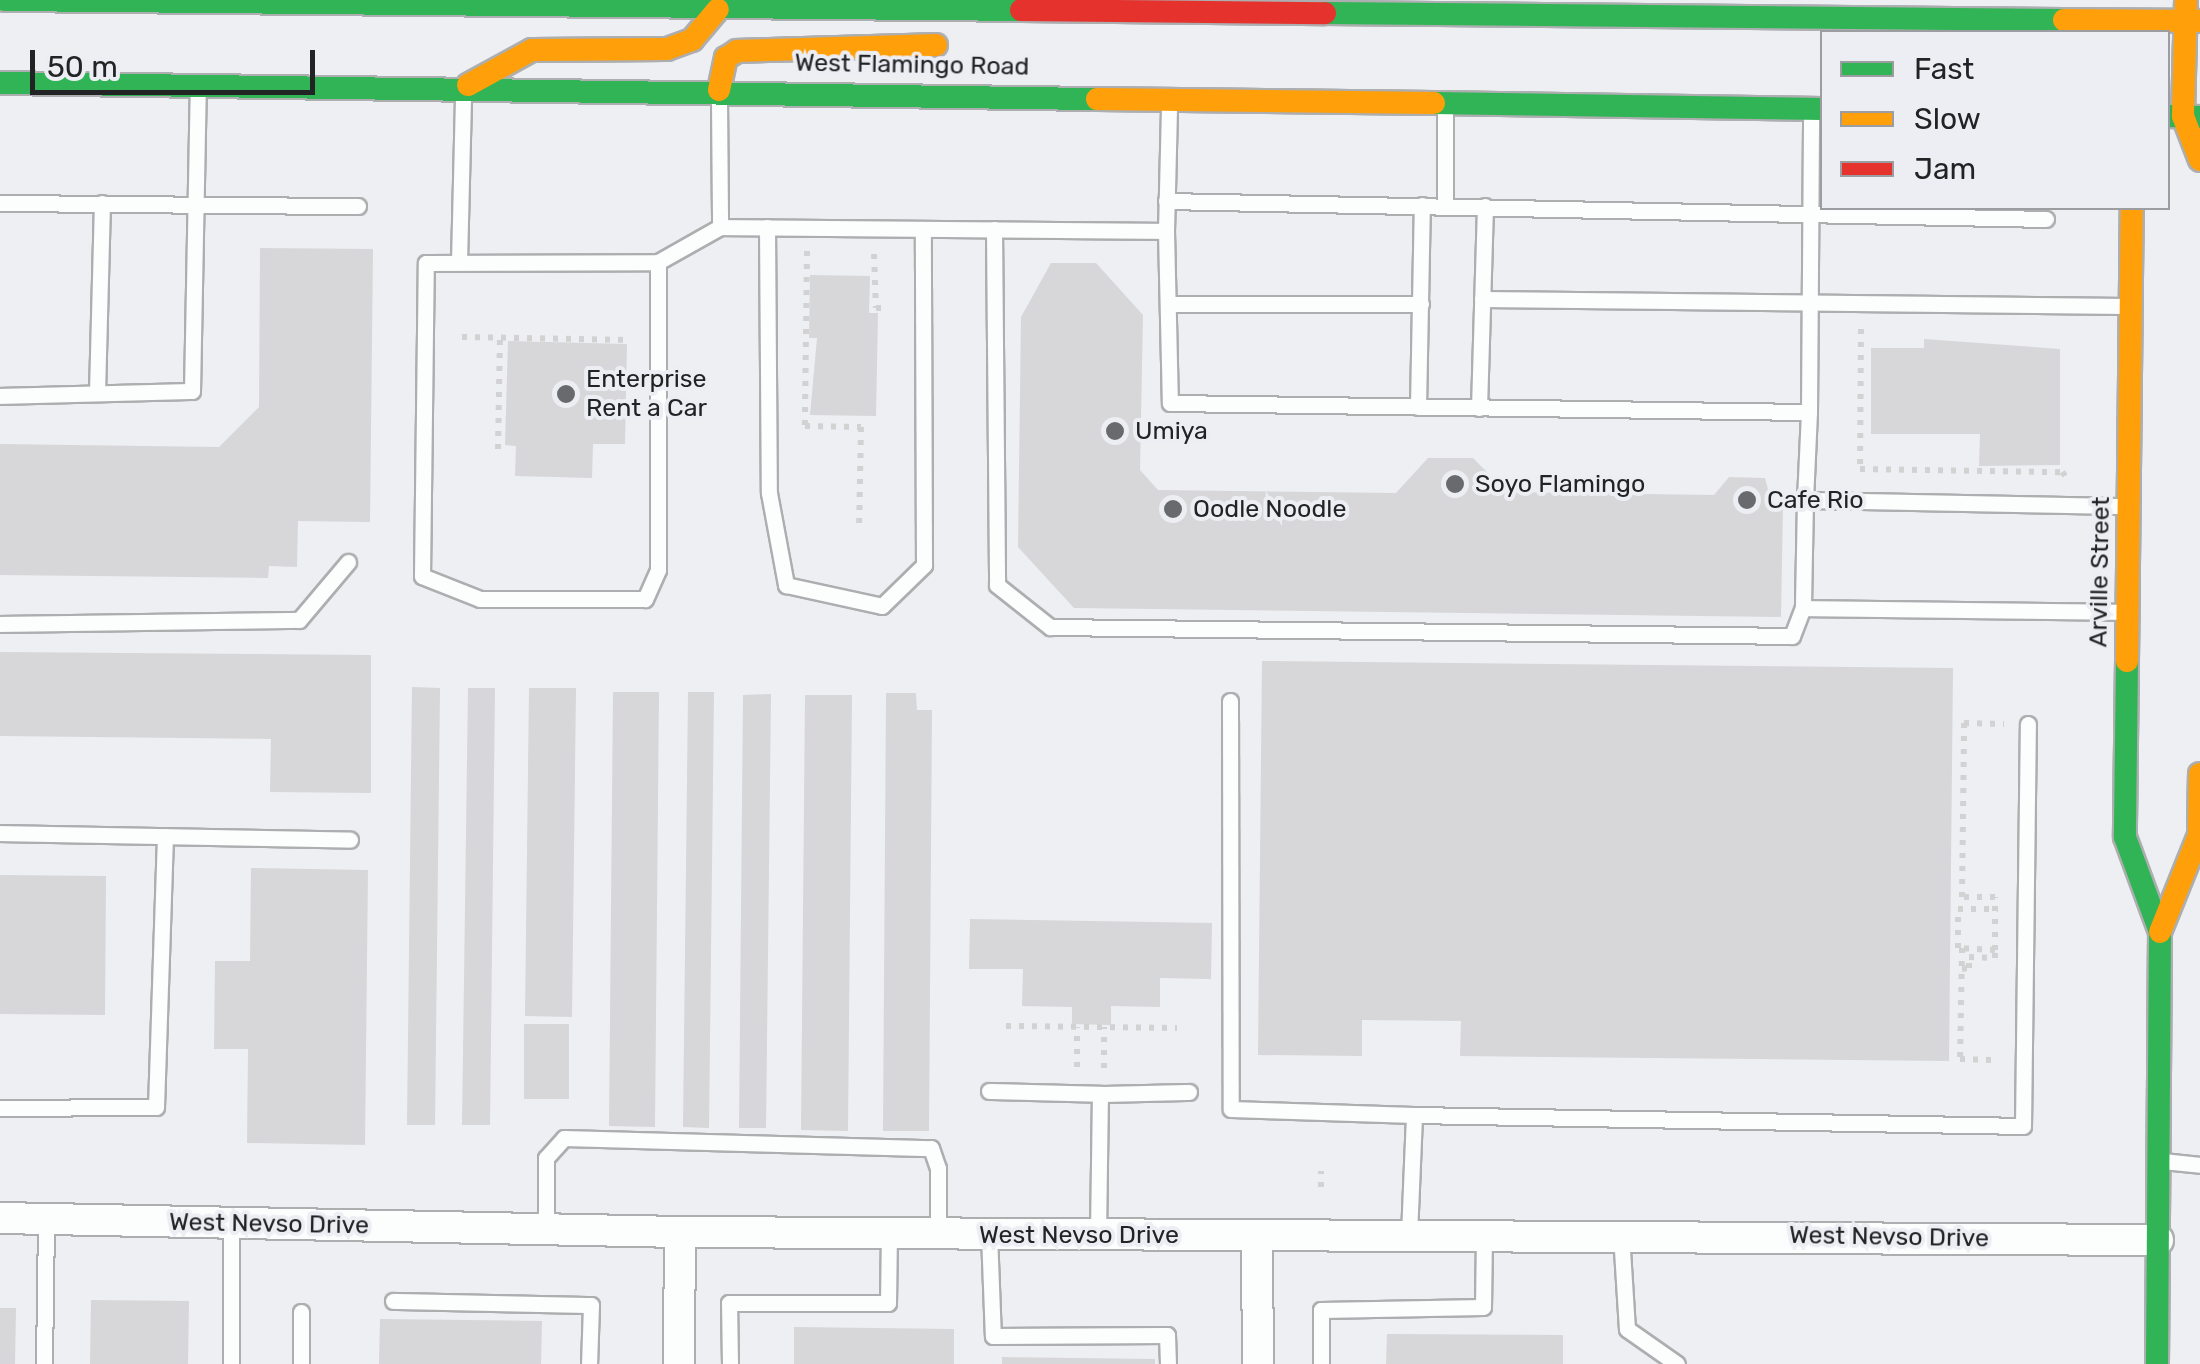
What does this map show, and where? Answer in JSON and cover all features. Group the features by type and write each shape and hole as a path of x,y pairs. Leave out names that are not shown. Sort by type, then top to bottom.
{"main road":[{"path":"5,0 1142,12 2190,14 2179,121 2200,160"},
{"path":"463,88 532,50 667,49 692,40 718,9"},
{"path":"1050,38 1142,12"},
{"path":"719,90 726,58 737,51 955,44"},
{"name":"West Flamingo Road","path":"0,82 1169,95 1817,109"},
{"name":"Arville Street","path":"2132,210 2125,836 2160,932 2157,1364"},
{"name":"Arville Street","path":"2160,932 2199,835 2200,774"}],"street":[{"name":"West Nevso Drive","path":"0,1218 680,1232 1622,1234 2158,1240"},
{"path":"679,1364 680,1232"},
{"path":"1257,1236 1258,1364"}],"lane":[{"path":"0,396 192,391 198,85"},
{"path":"459,262 463,88"},
{"path":"719,90 720,227"},
{"path":"1169,95 1166,231 1170,402 1809,412"},
{"path":"1444,204 1445,103"},
{"path":"994,229 996,585 1050,628 1792,636 1803,608 1817,109"},
{"path":"1166,202 1444,204 2046,219"},
{"path":"0,203 358,206"},
{"path":"97,393 102,203"},
{"path":"1418,407 1422,205"},
{"path":"1479,408 1486,206"},
{"path":"658,262 658,570 645,599 480,598 422,576 426,263 658,262 720,227 1166,231"},
{"path":"766,227 769,493 786,585 882,606 924,565 923,229"},
{"path":"1482,299 2130,306"},
{"path":"1168,304 1421,304"},
{"path":"1804,500 2128,506"},
{"path":"0,624 299,620 348,562"},
{"path":"1803,608 2128,612"},
{"path":"1230,700 1232,1109 1414,1115 2023,1126 2028,724"},
{"path":"0,834 350,840"},
{"path":"0,1108 156,1106 165,836"},
{"path":"989,1091 1189,1092"},
{"path":"1098,1234 1102,1094"},
{"path":"1409,1235 1414,1115"},
{"path":"546,1229 546,1158 552,1144 564,1138 930,1148 938,1168 938,1234"},
{"path":"2159,1160 2200,1165"},
{"path":"44,1364 46,1220"},
{"path":"231,1223 231,1364"},
{"path":"730,1364 730,1303 888,1304 889,1234"},
{"path":"989,1234 993,1336 1166,1335 1168,1364"},
{"path":"1320,1364 1322,1310 1483,1307 1484,1234"},
{"path":"1622,1234 1627,1329 1677,1364"},
{"path":"394,1301 591,1305 589,1364"},
{"path":"301,1312 301,1364"}],"path":[{"path":"824,252 806,251 804,426 861,427 859,527"},
{"path":"860,253 877,254 876,308 883,308"},
{"path":"1880,329 1861,329 1860,469 2062,472 2069,480 2085,480"},
{"path":"462,337 631,340"},
{"path":"498,449 500,337"},
{"path":"1962,968 1969,968 1969,957 1994,958 1995,950 1995,897 1962,897 1964,724 2028,724"},
{"path":"1995,909 1958,908 1962,948 1960,1059 2024,1061"},
{"path":"1962,948 1995,950"},
{"path":"1006,1026 1176,1028"},
{"path":"1077,1027 1077,1094"},
{"path":"1102,1094 1104,1027"},
{"path":"1320,1187 1321,1171"}],"building":[{"path":"260,248 373,249 370,522 298,521 297,567 269,566 268,578 0,575 0,444 219,447 259,407"},
{"path":"1051,263 1096,263 1143,315 1140,470 1158,490 1396,493 1428,458 1473,458 1507,492 1714,495 1729,477 1765,478 1772,505 1783,505 1781,617 1074,608 1018,547 1021,317"},
{"path":"810,275 870,276 869,313 878,313 876,416 810,415 817,338 809,338"},
{"path":"1924,339 2060,349 2060,465 1979,466 1980,434 1871,434 1871,348 1924,348"},
{"name":"Enterprise Rent a Car","path":"508,341 627,344 625,444 593,444 592,478 515,476 516,446 505,445"},
{"path":"0,652 371,655 371,793 270,792 271,739 0,736"},
{"path":"1262,661 1953,668 1949,1061 1460,1056 1461,1021 1362,1020 1362,1056 1258,1055"},
{"path":"412,687 440,688 435,1125 407,1125"},
{"path":"468,688 495,688 490,1125 462,1125"},
{"path":"529,688 576,688 572,1017 525,1016"},
{"path":"613,692 659,692 655,1127 609,1126"},
{"path":"688,692 714,692 709,1128 683,1127"},
{"path":"886,693 916,693 917,710 932,710 929,1131 883,1131"},
{"path":"771,694 766,1128 739,1128 743,695"},
{"path":"805,695 852,695 848,1131 801,1130"},
{"path":"251,868 368,870 365,1145 247,1143 248,1049 214,1049 215,961 250,961"},
{"path":"0,875 106,876 105,1015 0,1014"},
{"path":"970,919 1212,923 1211,979 1160,978 1160,1007 1111,1006 1111,1025 1072,1024 1072,1007 1022,1006 1023,969 969,969"},
{"path":"524,1024 569,1024 569,1099 524,1099"},
{"path":"91,1300 189,1301 188,1364 90,1364"},
{"path":"0,1308 16,1308 15,1364 0,1364"},
{"path":"380,1319 542,1321 541,1364 379,1364"},
{"path":"794,1327 954,1329 954,1364 794,1364"},
{"path":"1387,1334 1563,1335 1563,1364 1386,1364"},
{"path":"1002,1357 1155,1359 1155,1364 1002,1364"}],"traffic: fast":[{"path":"5,0 1021,10"},
{"path":"1325,13 2064,20"},
{"path":"0,83 1097,99"},
{"path":"1434,103 1820,109"},
{"path":"2170,116 2200,117"},
{"path":"2127,661 2125,837 2160,932 2157,1364"}],"traffic: slow":[{"path":"2186,0 2183,116 2200,160"},
{"path":"468,85 532,50 667,49 692,40 718,9"},
{"path":"2064,20 2200,21"},
{"path":"719,90 726,58 737,51 936,45"},
{"path":"1097,99 1434,103"},
{"path":"2127,661 2132,210"},
{"path":"2160,932 2199,835 2200,774"}],"traffic: jam":[{"path":"1021,10 1325,13"}],"place":[{"name":"Enterprise Rent a Car","path":"566,394"},
{"name":"Umiya","path":"1115,431"},
{"name":"Soyo Flamingo","path":"1455,484"},
{"name":"Cafe Rio","path":"1747,500"},
{"name":"Oodle Noodle","path":"1173,509"}]}
